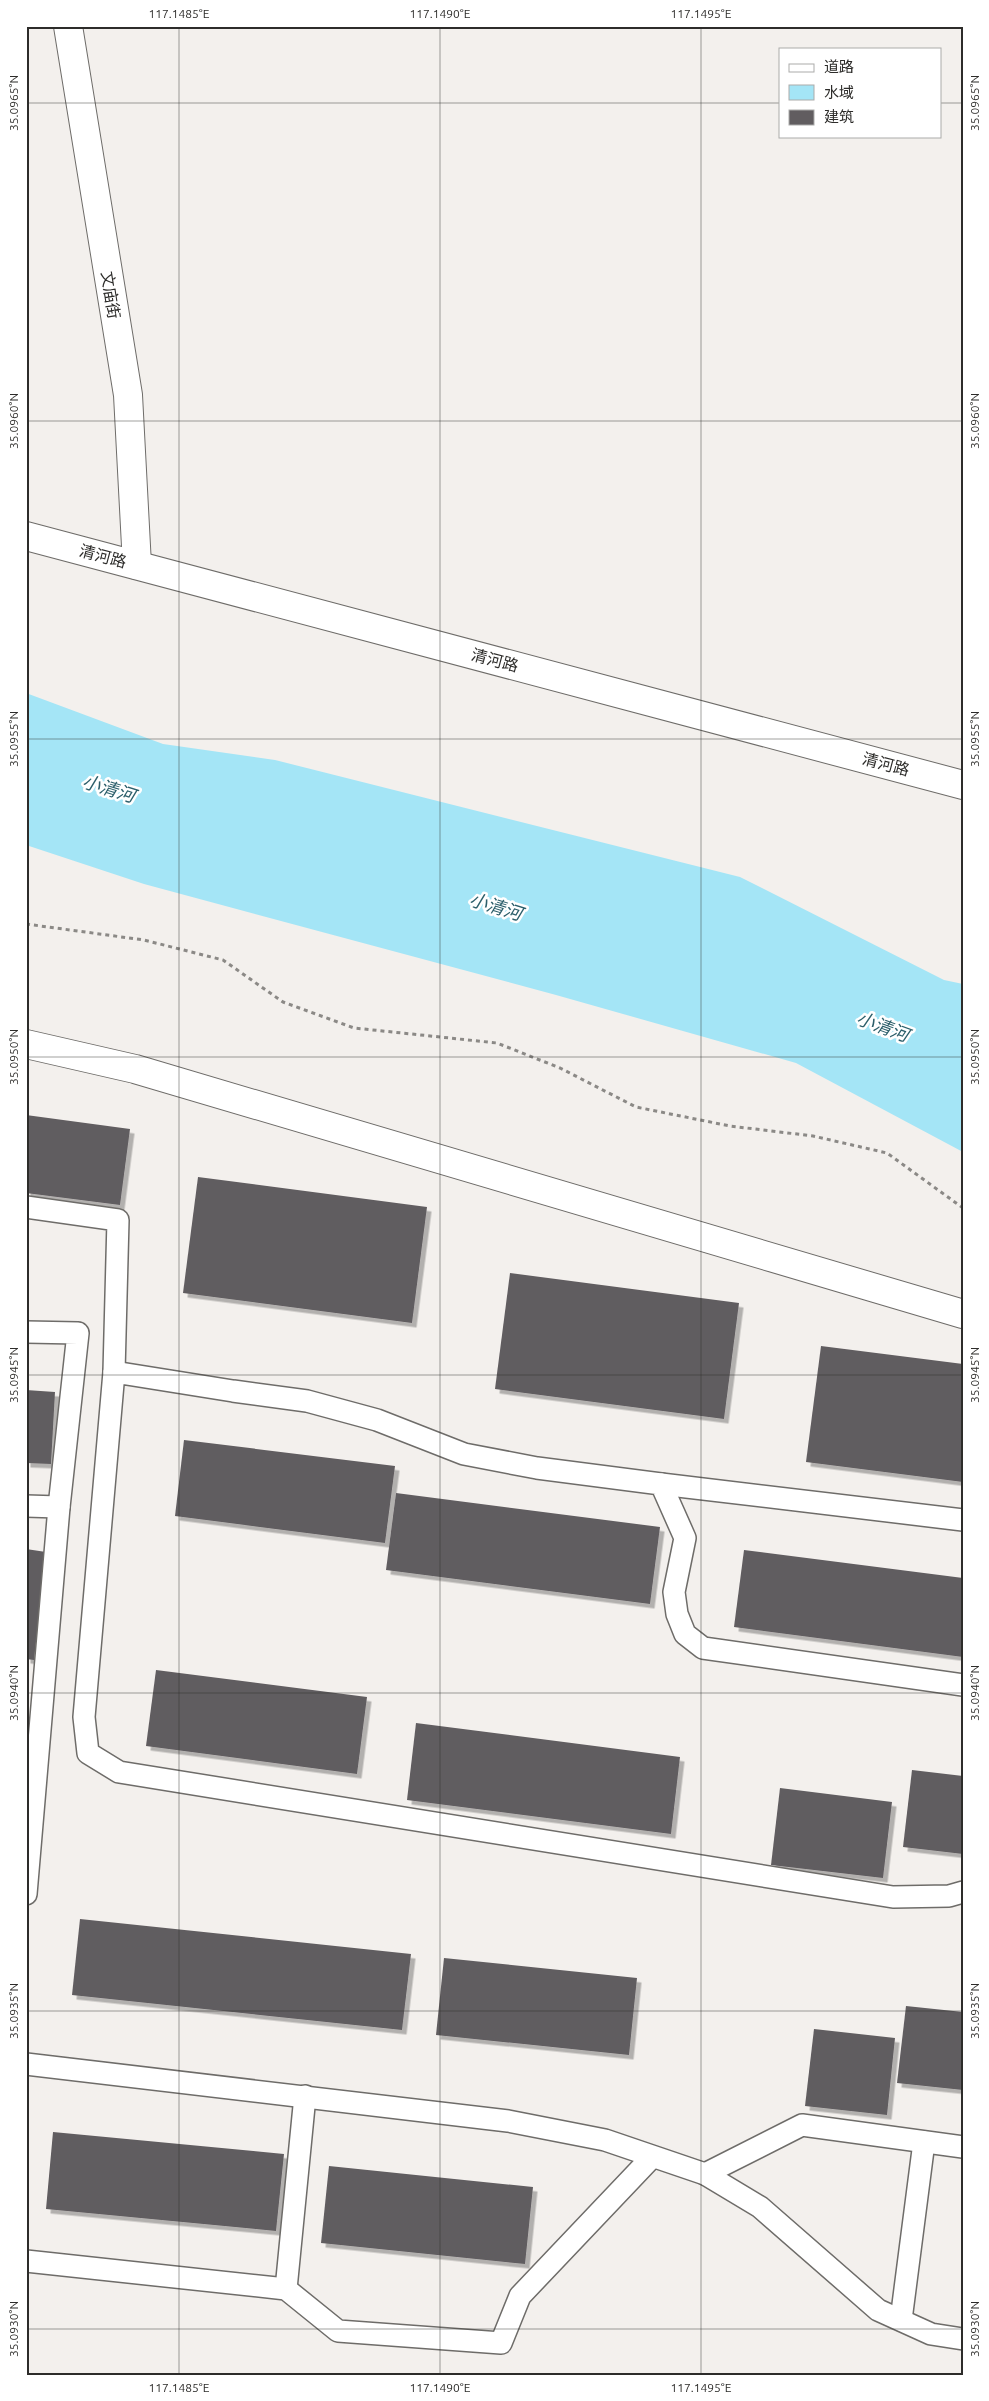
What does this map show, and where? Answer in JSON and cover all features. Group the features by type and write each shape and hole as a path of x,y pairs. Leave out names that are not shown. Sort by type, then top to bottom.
{"street":[{"name":"文庙街","path":"68,26 128,396 137,565"},
{"name":"清河路","path":"26,536 963,785"},
{"path":"26,1044 135,1069 963,1314"}],"lane":[{"path":"26,1207 118,1220 114,1372 84,1717 88,1753 119,1772 893,1897 949,1896 963,1892"},
{"path":"26,1332 78,1334 59,1507 34,1700 27,1884"},
{"path":"114,1372 307,1401 377,1420 464,1454 537,1468 963,1520"},
{"path":"661,1484 685,1538 674,1592 677,1614 685,1634 703,1648 963,1685"},
{"path":"26,1506 59,1507"},
{"path":"26,2064 508,2121 605,2140 704,2174 760,2207 878,2310 931,2334 963,2339"},
{"path":"286,2289 305,2096"},
{"path":"704,2174 802,2125 963,2147"},
{"path":"900,2320 924,2142"},
{"path":"26,2261 286,2289 338,2331 501,2343 520,2296 652,2157"}],"path":[{"path":"26,924 144,940 223,960 283,1002 354,1028 496,1043 560,1068 636,1107 730,1126 813,1136 888,1153 963,1208"}],"water":[{"name":"小清河","path":"26,693 163,744 275,760 740,877 944,980 963,984 963,1152 796,1063 556,995 144,884 26,845"}],"building":[{"path":"26,1115 130,1129 120,1205 26,1193"},
{"path":"198,1177 427,1207 412,1323 183,1293"},
{"path":"510,1273 739,1303 724,1419 495,1389"},
{"path":"821,1346 963,1364 963,1482 806,1462"},
{"path":"26,1390 55,1392 51,1464 26,1463"},
{"path":"184,1440 395,1466 385,1543 175,1516"},
{"path":"396,1493 660,1527 650,1604 386,1570"},
{"path":"26,1549 46,1552 34,1660 26,1659"},
{"path":"744,1550 963,1578 963,1657 734,1627"},
{"path":"156,1670 367,1697 357,1774 146,1746"},
{"path":"416,1723 680,1757 671,1834 407,1800"},
{"path":"912,1770 963,1776 963,1854 903,1847"},
{"path":"780,1788 892,1802 883,1878 771,1865"},
{"path":"80,1919 411,1954 402,2030 72,1995"},
{"path":"444,1958 637,1978 629,2055 436,2035"},
{"path":"906,2006 963,2012 963,2090 897,2083"},
{"path":"814,2029 895,2038 887,2115 805,2106"},
{"path":"53,2132 284,2154 276,2231 46,2209"},
{"path":"329,2166 533,2187 525,2264 321,2243"}]}
